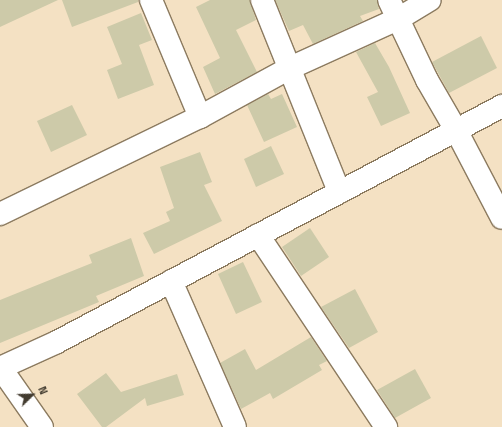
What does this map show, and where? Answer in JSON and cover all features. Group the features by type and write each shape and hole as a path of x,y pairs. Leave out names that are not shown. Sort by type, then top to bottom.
{"street":[{"path":"151,0 200,117"},
{"path":"262,0 339,192"},
{"path":"0,214 200,117 394,9 430,0"},
{"path":"394,9 427,80 456,130 502,218"},
{"path":"42,427 0,367 56,342 502,106"},
{"path":"258,235 386,427"},
{"path":"171,281 235,427"}],"building":[{"path":"0,0 58,0 0,27"},
{"path":"62,0 138,0 138,2 72,27"},
{"path":"210,0 250,0 256,20 236,30 257,72 215,94 203,67 220,58 196,7"},
{"path":"275,0 377,0 379,9 360,16 363,21 313,44 303,25 289,31"},
{"path":"141,13 152,40 139,45 154,85 118,99 107,70 122,64 107,27"},
{"path":"481,36 497,68 449,93 432,62"},
{"path":"375,43 389,67 410,113 381,126 367,97 378,92 356,52"},
{"path":"268,94 271,99 282,94 297,127 264,142 247,105"},
{"path":"72,105 87,135 51,152 37,121"},
{"path":"271,146 284,174 256,187 244,159"},
{"path":"200,152 212,182 204,185 222,221 154,254 143,233 170,221 166,212 174,208 160,167"},
{"path":"310,228 329,257 301,276 282,247"},
{"path":"131,238 144,276 96,296 99,302 0,343 0,300 92,263 89,255"},
{"path":"243,262 262,302 236,314 218,274"},
{"path":"355,289 378,332 349,348 321,307"},
{"path":"311,337 327,361 319,365 322,370 273,399 270,393 241,409 220,363 245,349 256,370"},
{"path":"415,369 431,398 395,418 377,390"},
{"path":"106,373 121,392 177,374 184,395 147,406 145,398 106,427 102,427 77,394"}]}
